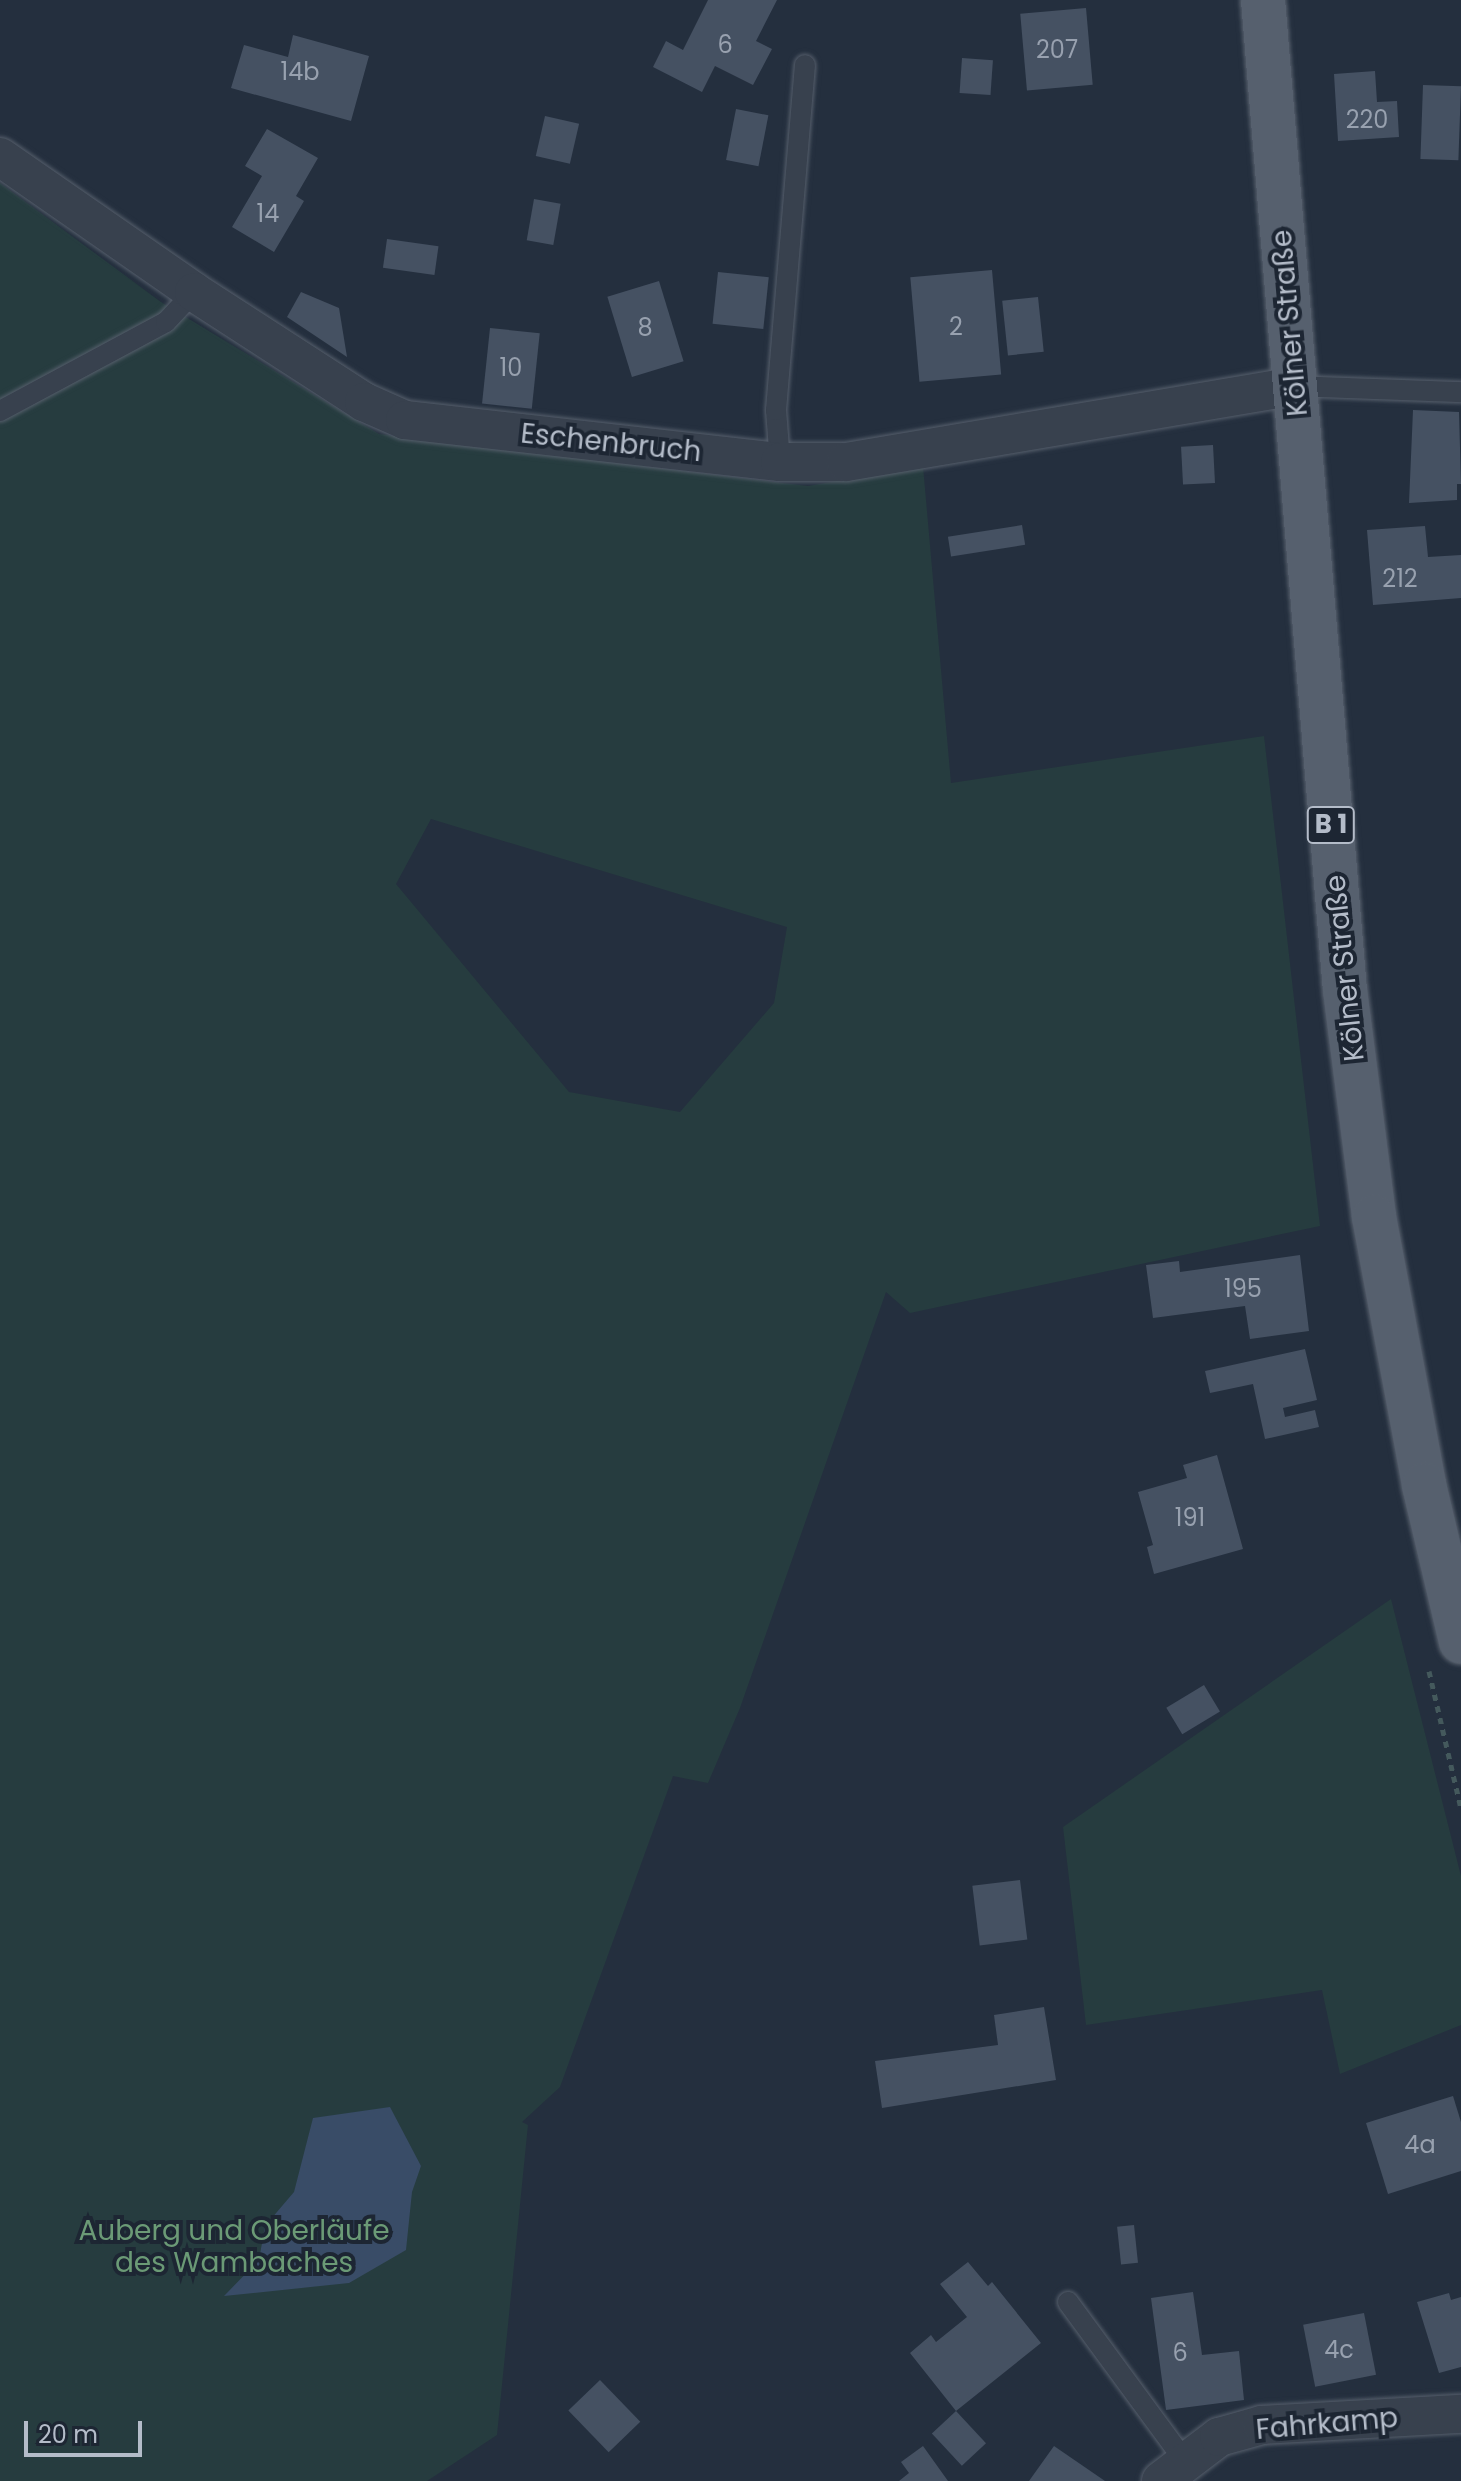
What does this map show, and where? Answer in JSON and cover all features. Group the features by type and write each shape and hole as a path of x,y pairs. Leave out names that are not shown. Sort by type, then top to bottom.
{"main road":[{"name":"Kölner Straße","path":"1263,0 1345,990 1374,1217 1424,1485 1461,1642"}],"street":[{"name":"Eschenbruch","path":"0,157 194,292 364,402 405,420 780,462 846,462 1295,386"},
{"name":"Fahrkamp","path":"1173,2471 1219,2437 1262,2425 1461,2414"}],"lane":[{"path":"780,462 776,410 805,65"},
{"path":"0,411 166,322 194,292"},
{"path":"1295,386 1461,392"},
{"path":"1068,2302 1173,2471"}],"green space":[{"name":"Auberg und Oberläufe des Wambaches","path":"0,183 161,302 379,434 808,486 923,466 951,783 1264,736 1320,1226 910,1313 886,1292 740,1708 708,1783 673,1776 560,2087 522,2122 528,2125 497,2435 427,2481 0,2481","holes":["431,819 787,927 774,1003 680,1112 569,1092 396,884"]},
{"path":"1391,1599 1461,1876 1461,2025 1340,2074 1322,1990 1086,2025 1063,1827"}],"water":[{"path":"390,2107 421,2166 412,2192 406,2250 349,2283 224,2296 259,2260 265,2226 294,2192 313,2118"}],"building":[{"path":"708,0 777,0 756,41 772,49 753,85 715,66 702,92 653,67 666,41 683,50"},
{"path":"1086,8 1093,85 1027,90 1020,14"},
{"path":"293,35 369,56 351,121 231,88 244,45 288,57"},
{"path":"962,58 993,60 990,95 960,93"},
{"path":"1375,71 1377,102 1397,101 1399,137 1338,141 1334,74"},
{"path":"1423,85 1461,86 1458,160 1420,159"},
{"path":"736,109 768,115 758,166 726,160"},
{"path":"545,116 579,124 570,164 536,156"},
{"path":"267,129 318,158 296,196 304,201 274,252 232,227 262,176 245,166"},
{"path":"534,199 561,204 553,245 527,240"},
{"path":"387,239 438,246 434,275 383,268"},
{"path":"992,270 1001,375 919,382 910,277"},
{"path":"718,272 769,277 763,329 713,324"},
{"path":"659,281 684,361 632,377 607,297"},
{"path":"301,292 339,308 347,357 287,317"},
{"path":"1038,297 1044,352 1008,355 1002,301"},
{"path":"490,328 540,333 532,409 482,404"},
{"path":"1413,410 1459,412 1461,484 1457,484 1457,500 1409,503"},
{"path":"1213,445 1215,483 1183,485 1181,447"},
{"path":"1022,525 1025,545 951,556 948,537"},
{"path":"1425,526 1428,557 1461,555 1461,598 1373,605 1367,530"},
{"path":"1300,1255 1309,1331 1250,1339 1245,1306 1153,1318 1146,1265 1179,1261 1180,1272"},
{"path":"1305,1349 1317,1400 1283,1408 1285,1417 1315,1410 1319,1427 1265,1439 1253,1384 1210,1393 1205,1371"},
{"path":"1217,1455 1243,1549 1154,1574 1147,1547 1153,1545 1138,1492 1187,1478 1183,1465"},
{"path":"1204,1685 1220,1712 1182,1734 1166,1708"},
{"path":"1020,1880 1027,1940 980,1945 972,1886"},
{"path":"1044,2007 1056,2080 882,2108 875,2061 998,2045 994,2015"},
{"path":"1453,2096 1461,2122 1461,2171 1388,2194 1366,2123"},
{"path":"1134,2225 1138,2263 1121,2265 1117,2227"},
{"path":"968,2262 988,2286 992,2282 1041,2343 956,2411 910,2353 931,2335 936,2342 967,2317 940,2284"},
{"path":"1193,2292 1202,2355 1239,2351 1244,2400 1166,2410 1151,2298"},
{"path":"1449,2293 1451,2300 1461,2297 1461,2367 1439,2373 1417,2302"},
{"path":"1364,2313 1376,2375 1315,2387 1303,2325"},
{"path":"600,2380 640,2422 609,2452 568,2411"},
{"path":"956,2411 986,2443 962,2466 932,2434"},
{"path":"923,2446 948,2481 899,2481 909,2473 901,2462"},
{"path":"1054,2446 1105,2481 1029,2481"}]}
